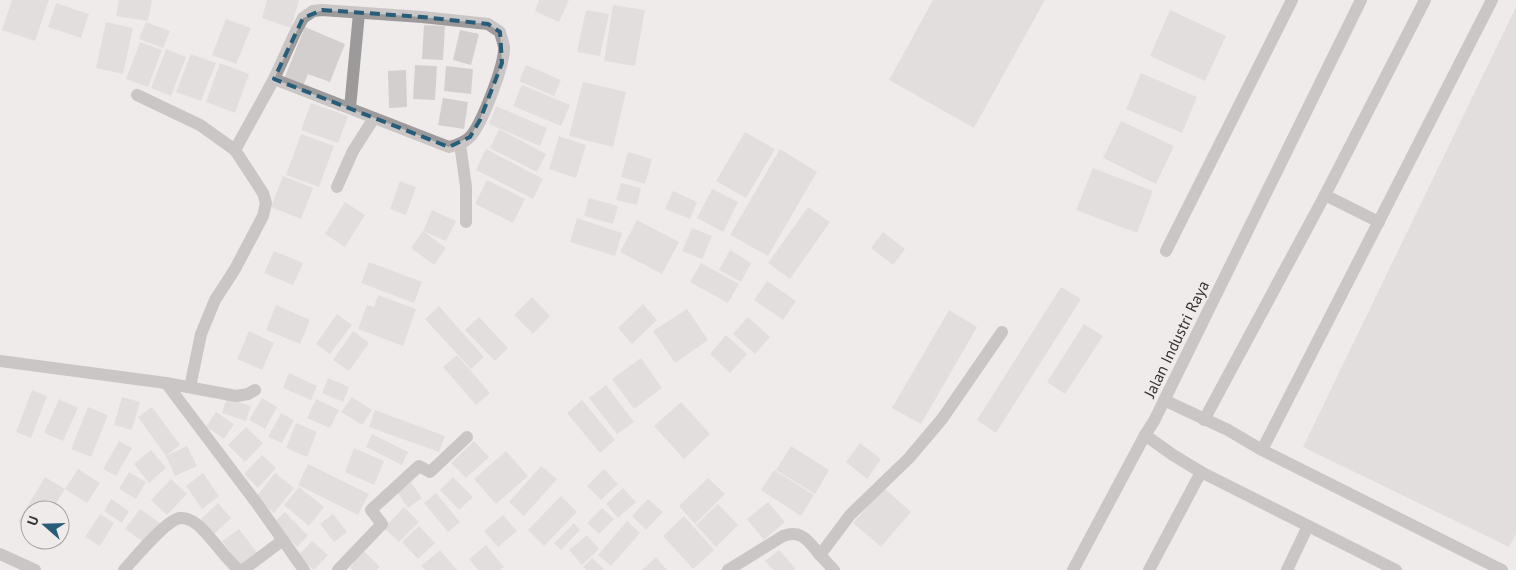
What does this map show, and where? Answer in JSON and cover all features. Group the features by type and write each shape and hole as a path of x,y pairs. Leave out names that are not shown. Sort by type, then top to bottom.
{"street":[{"path":"1166,251 1292,0"},
{"name":"Jalan Industri Raya","path":"1072,570 1154,421 1361,0"},
{"path":"1204,420 1325,195 1425,0"},
{"path":"1262,450 1492,0"},
{"path":"235,150 274,79 303,18 313,11 422,17 488,24 500,32 504,47 502,63 490,99 480,120 470,137 460,144 449,147 274,79"},
{"path":"350,108 359,13"},
{"path":"137,96 200,125 235,150 263,193 266,203 263,216 235,269 215,300 201,334 190,387"},
{"path":"338,187 353,151 374,118"},
{"path":"460,144 466,187 466,222"},
{"path":"1325,195 1379,222"},
{"path":"820,555 850,515 909,458 942,418 1002,332"},
{"path":"0,361 166,383 236,396 248,394 254,390"},
{"path":"166,383 258,504 304,570"},
{"path":"1164,400 1228,430 1262,450 1502,570"},
{"path":"1145,435 1201,472 1396,570"},
{"path":"338,570 382,524 371,510 418,466 430,472 467,437"},
{"path":"1149,570 1201,472"},
{"path":"124,570 174,520 182,517 192,521 203,530 239,570"},
{"path":"1287,570 1308,526"},
{"path":"728,570 783,536 792,533 805,538 834,570"},
{"path":"243,570 283,540"},
{"path":"0,554 35,570"}],"highlighted area":[{"path":"322,10 422,17 488,24 500,32 502,63 480,120 470,137 449,147 274,79 303,18"}],"building":[{"path":"12,0 49,0 35,41 2,30"},
{"path":"119,0 152,0 148,21 116,16"},
{"path":"267,0 299,0 291,28 262,18"},
{"path":"539,0 569,0 559,22 535,11"},
{"path":"933,0 1045,0 974,128 889,80"},
{"path":"56,3 89,14 81,38 48,27"},
{"path":"613,5 645,10 635,66 604,61"},
{"path":"1516,7 1516,534 1509,547 1303,447"},
{"path":"586,10 609,14 600,56 577,52"},
{"path":"1170,10 1226,36 1205,81 1150,56"},
{"path":"226,19 251,28 236,64 212,55"},
{"path":"106,22 133,28 123,74 96,68"},
{"path":"146,22 170,31 163,48 139,39"},
{"path":"424,25 445,26 443,60 422,59"},
{"path":"305,27 345,44 330,82 308,74 303,86 284,79"},
{"path":"460,30 479,34 471,65 453,60"},
{"path":"140,42 162,50 148,87 126,79"},
{"path":"166,49 186,57 171,96 151,88"},
{"path":"191,54 216,63 201,101 176,92"},
{"path":"220,63 249,74 235,113 206,102"},
{"path":"415,65 437,66 435,100 413,99"},
{"path":"526,65 561,80 554,96 519,81"},
{"path":"446,66 473,69 471,94 444,91"},
{"path":"406,70 407,107 389,108 388,71"},
{"path":"1141,73 1197,97 1182,133 1126,109"},
{"path":"583,82 626,92 613,147 569,136"},
{"path":"522,85 570,105 561,126 513,106"},
{"path":"443,98 468,102 464,129 438,125"},
{"path":"311,103 348,116 338,143 301,130"},
{"path":"496,106 547,128 540,146 489,124"},
{"path":"1121,121 1174,146 1156,184 1103,158"},
{"path":"499,129 546,154 537,172 490,148"},
{"path":"745,132 775,149 746,198 716,181"},
{"path":"301,134 334,146 319,187 286,175"},
{"path":"559,136 586,145 576,178 549,169"},
{"path":"486,149 543,179 533,199 476,170"},
{"path":"780,149 817,172 768,256 730,235"},
{"path":"628,152 652,159 645,184 621,177"},
{"path":"1093,168 1153,191 1137,233 1076,210"},
{"path":"283,176 313,188 301,219 271,207"},
{"path":"487,180 525,199 513,223 475,204"},
{"path":"400,181 416,187 406,215 390,209"},
{"path":"621,183 641,188 637,205 616,200"},
{"path":"712,189 738,202 723,232 697,218"},
{"path":"673,191 697,202 690,219 665,209"},
{"path":"589,198 618,206 613,224 584,216"},
{"path":"345,202 365,215 345,247 325,234"},
{"path":"808,207 830,222 790,279 768,263"},
{"path":"432,210 456,221 446,241 423,231"},
{"path":"577,218 622,233 615,256 570,242"},
{"path":"637,220 679,242 662,274 620,252"},
{"path":"692,228 712,236 702,259 682,251"},
{"path":"423,231 446,248 434,265 411,248"},
{"path":"883,232 905,249 893,265 871,248"},
{"path":"730,250 751,263 741,282 719,270"},
{"path":"274,251 303,263 293,285 264,273"},
{"path":"369,262 422,282 414,303 361,283"},
{"path":"701,263 739,284 728,303 690,282"},
{"path":"767,281 796,301 783,320 754,300"},
{"path":"1061,287 1081,299 996,433 977,420"},
{"path":"378,295 416,309 403,346 358,329 367,305 374,307"},
{"path":"532,297 550,316 533,334 514,315"},
{"path":"643,304 657,320 632,344 618,328"},
{"path":"276,305 310,320 300,344 266,330"},
{"path":"439,306 484,357 471,369 425,319"},
{"path":"687,309 708,340 675,363 653,331"},
{"path":"949,310 977,327 921,424 892,408"},
{"path":"337,314 352,325 330,354 316,344"},
{"path":"479,317 508,348 495,361 465,330"},
{"path":"748,317 770,337 755,354 733,334"},
{"path":"1084,324 1103,336 1065,394 1047,382"},
{"path":"249,331 274,343 262,370 237,359"},
{"path":"353,331 369,343 349,371 333,360"},
{"path":"726,335 747,354 730,373 710,354"},
{"path":"457,355 490,393 476,405 443,367"},
{"path":"641,358 662,388 634,409 612,379"},
{"path":"289,373 317,386 311,400 283,388"},
{"path":"328,378 349,387 343,402 322,393"},
{"path":"606,385 634,422 617,434 589,398"},
{"path":"32,390 47,396 31,438 16,432"},
{"path":"122,397 140,402 132,430 114,425"},
{"path":"352,397 372,410 362,425 341,412"},
{"path":"227,398 251,406 246,421 222,413"},
{"path":"262,398 277,407 265,429 249,420"},
{"path":"59,399 78,408 63,441 44,433"},
{"path":"316,399 339,410 330,428 307,418"},
{"path":"582,400 615,440 600,453 567,413"},
{"path":"681,402 710,434 684,459 654,426"},
{"path":"88,407 108,415 91,457 71,449"},
{"path":"152,407 180,445 166,456 138,417"},
{"path":"375,410 445,436 439,452 369,427"},
{"path":"216,412 234,424 224,439 206,427"},
{"path":"281,413 294,420 282,443 268,437"},
{"path":"296,423 317,432 307,457 286,448"},
{"path":"246,427 263,443 245,462 228,445"},
{"path":"372,434 408,452 402,465 366,447"},
{"path":"119,441 132,448 116,476 103,469"},
{"path":"474,441 489,457 466,478 451,463"},
{"path":"860,443 881,459 867,479 846,462"},
{"path":"187,446 197,466 175,476 166,456"},
{"path":"791,446 829,470 815,494 776,470"},
{"path":"354,448 384,461 374,485 345,472"},
{"path":"151,450 166,468 149,483 134,464"},
{"path":"506,451 528,476 496,504 474,479"},
{"path":"262,455 276,468 258,488 244,474"},
{"path":"308,464 369,494 358,515 298,485"},
{"path":"541,466 557,479 524,516 509,502"},
{"path":"78,469 100,483 87,503 65,489"},
{"path":"604,469 618,484 601,500 587,486"},
{"path":"774,470 814,495 801,516 761,490"},
{"path":"129,472 146,482 136,499 119,489"},
{"path":"203,473 219,496 202,509 186,486"},
{"path":"275,473 294,488 274,513 255,498"},
{"path":"45,477 65,489 58,500 31,500"},
{"path":"453,477 473,497 459,510 440,490"},
{"path":"708,478 725,494 695,524 679,506"},
{"path":"171,479 187,494 167,515 151,500"},
{"path":"410,481 422,498 408,508 396,491"},
{"path":"299,487 324,507 309,526 284,505"},
{"path":"623,488 636,502 618,518 606,504"},
{"path":"884,488 911,512 881,547 853,523"},
{"path":"436,493 460,522 448,532 424,503"},
{"path":"561,496 577,512 544,546 528,530"},
{"path":"111,499 129,511 122,523 104,511"},
{"path":"648,499 663,512 646,530 632,516"},
{"path":"768,502 785,522 764,540 747,519"},
{"path":"218,503 231,518 214,534 201,519"},
{"path":"718,504 738,525 716,547 696,525"},
{"path":"404,507 419,522 399,542 384,528"},
{"path":"602,508 614,519 599,534 587,523"},
{"path":"140,509 160,523 145,543 125,529"},
{"path":"285,512 308,536 297,547 274,522"},
{"path":"100,514 114,523 100,546 85,537"},
{"path":"333,514 347,532 334,542 320,524"},
{"path":"503,515 517,531 498,547 484,531"},
{"path":"684,516 714,550 693,569 663,536"},
{"path":"627,521 640,533 611,566 598,555"},
{"path":"574,523 580,530 561,550 554,543"},
{"path":"419,526 435,543 418,559 402,542"},
{"path":"239,529 258,554 241,566 222,541"},
{"path":"587,535 599,549 582,565 569,550"},
{"path":"312,541 328,555 314,570 298,556"},
{"path":"486,545 504,567 500,570 478,570 469,559"},
{"path":"363,550 380,567 377,570 352,570 350,568"},
{"path":"440,550 457,570 425,570 421,566"},
{"path":"779,550 796,569 773,570 765,561"},
{"path":"656,557 667,570 642,570"},
{"path":"592,558 603,570 586,570 583,567"}]}
